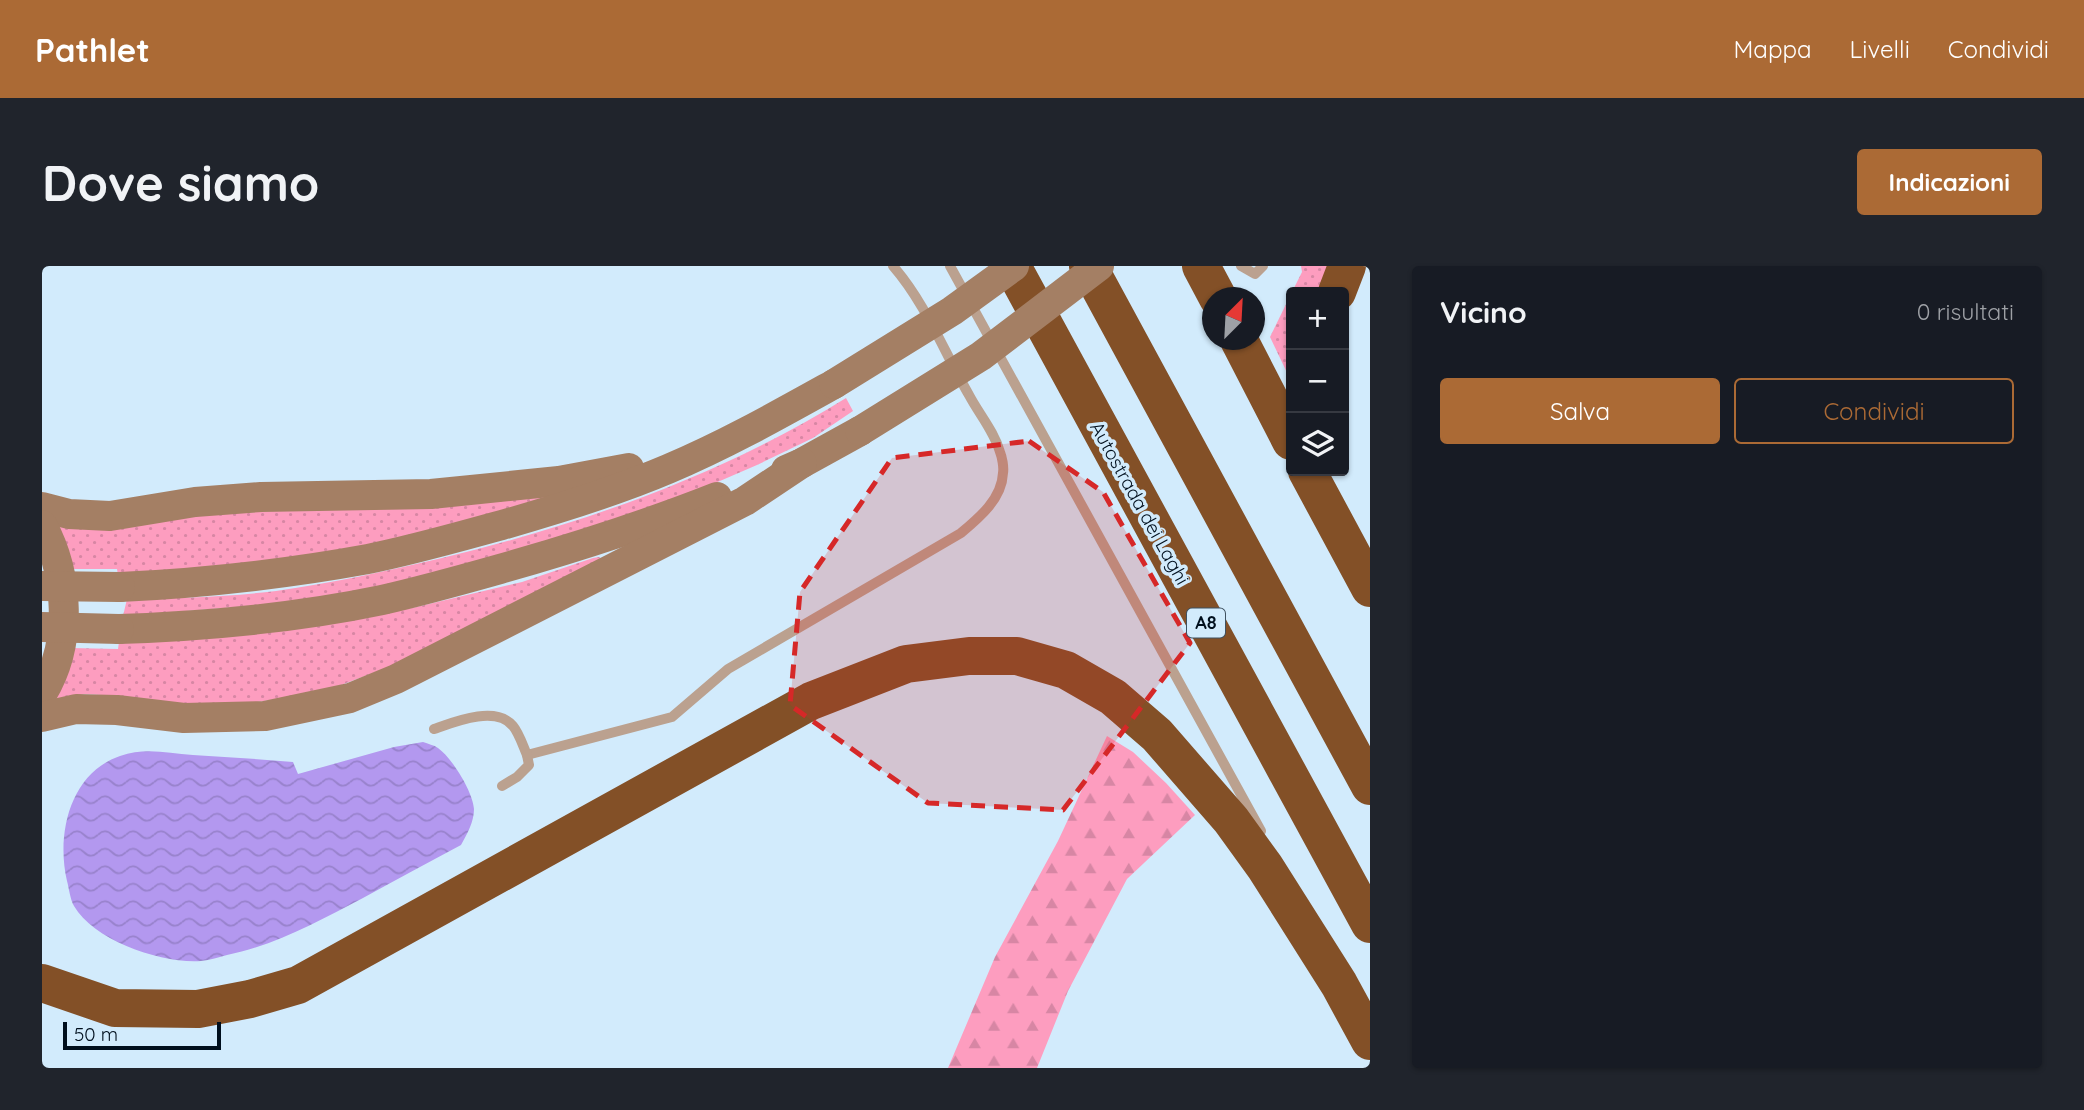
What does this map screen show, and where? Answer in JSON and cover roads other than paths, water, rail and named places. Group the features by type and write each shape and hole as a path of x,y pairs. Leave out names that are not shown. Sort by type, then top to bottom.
{"highway":[{"name":"Autostrada dei Laghi","path":"1013,266 1370,924"},
{"path":"1088,266 1370,786"},
{"path":"1099,266 1124,331"},
{"path":"1201,266 1212,287"},
{"path":"1339,287 1347,266"},
{"path":"1244,350 1286,431"},
{"path":"1310,476 1370,588"},
{"path":"1334,476 1347,517 1370,571"},
{"path":"42,983 115,1008 198,1009 250,999 298,985 811,701 906,664 969,656 1017,656 1066,670 1113,697 1157,735 1231,820 1259,858 1339,984 1370,1041"}],"main road":[{"path":"42,586 120,587 257,577 370,559 564,508 657,473 775,417 952,311 1013,266"},
{"path":"42,717 76,709 117,710 184,718 265,716 350,698 396,679 745,501 802,463 981,356 1099,266"},
{"path":"42,507 69,514 110,516 195,502 261,497 431,494 559,481 631,467 775,417"},
{"path":"42,627 119,629 190,626 260,620 382,600 573,548 694,506 802,463"},
{"path":"42,525 53,545 64,591 62,637 49,682 42,694"}],"lane":[{"path":"527,755 672,717 728,669 961,533 986,512 999,488 1003,473 1000,452 909,285 893,266"},
{"path":"950,266 1269,846"},
{"path":"1241,266 1255,274 1263,266"},
{"path":"434,729 488,715 504,719 512,725 529,765 517,777 502,786"},
{"path":"1281,870 1339,984"}],"water":[{"path":"423,742 436,747 449,759 461,776 473,802 474,814 461,845 297,931 245,951 204,961 168,959 113,940 84,919 73,903 64,863 66,825 71,807 89,776 103,764 120,756 156,751 293,762 298,774 394,747"}]}
